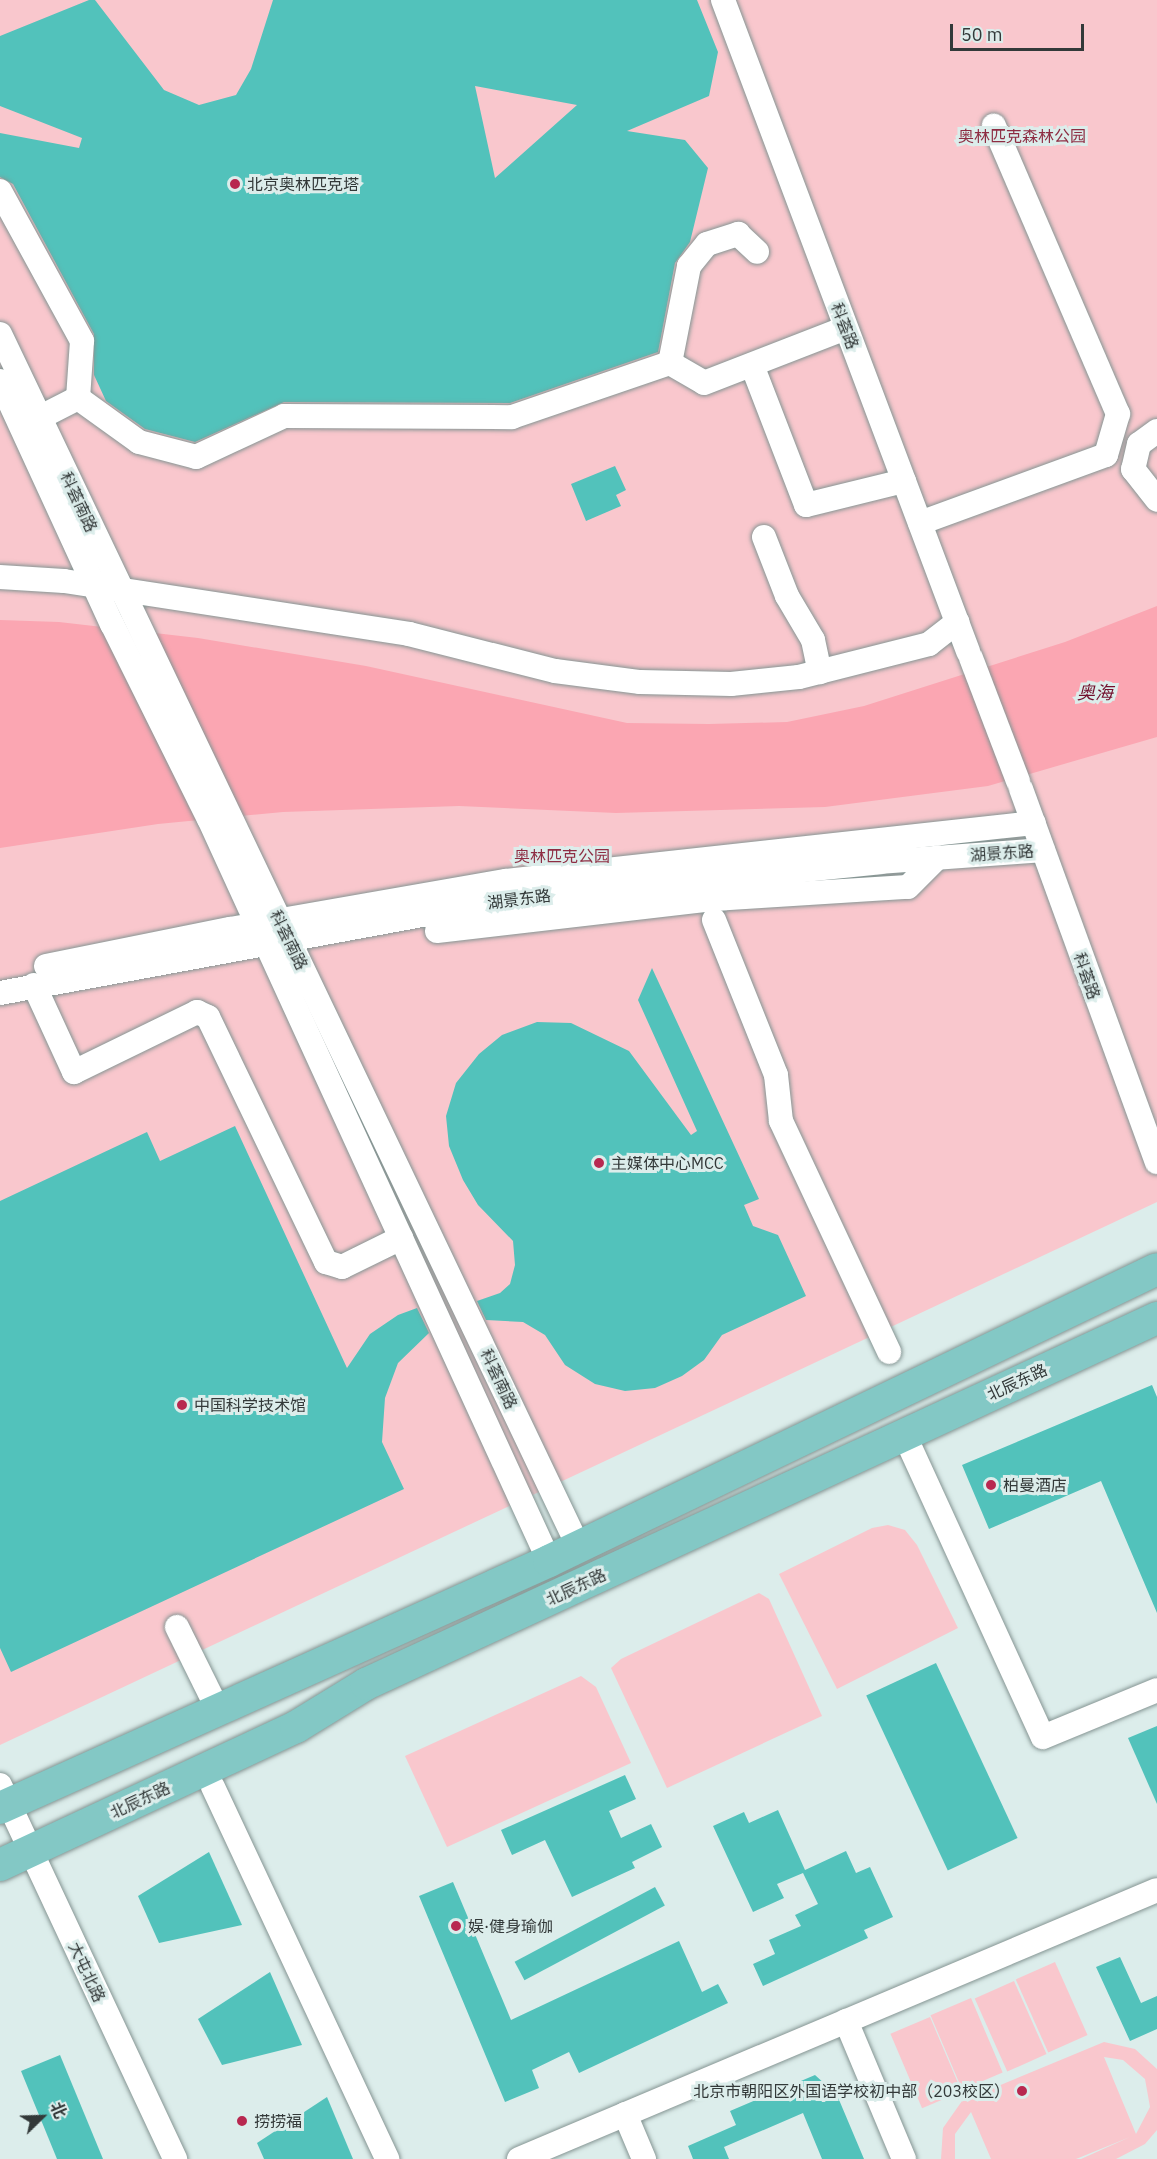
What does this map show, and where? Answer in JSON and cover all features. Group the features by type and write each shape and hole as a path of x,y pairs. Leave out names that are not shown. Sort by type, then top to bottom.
{"main road":[{"path":"3,1798 217,1708 549,1560 1157,1269"},
{"name":"北辰东路","path":"0,1865 296,1727 366,1684 1157,1318"}],"street":[{"name":"科荟路","path":"723,0 1034,823 1157,1162"},
{"path":"920,523 1106,455 1118,414 994,126"},
{"path":"0,190 82,341 78,398"},
{"path":"670,363 689,266 707,244 738,234 757,252"},
{"path":"78,398 139,442 196,457 284,416 512,417 670,363 704,383 846,328"},
{"name":"科荟南路","path":"0,334 137,628 219,816 259,933 549,1560"},
{"path":"752,364 806,505 904,481"},
{"name":"科荟南路","path":"0,381 112,624 284,929 578,1546"},
{"path":"39,418 78,398"},
{"path":"1157,431 1139,444 1133,469 1157,500"},
{"path":"764,537 788,596 813,640 820,672"},
{"path":"0,577 95,585 120,592 409,634 555,671 640,682 731,684 820,672 928,644 957,622"},
{"name":"湖景东路","path":"284,929 506,881 1034,823"},
{"path":"963,831 969,843 964,855"},
{"name":"湖景东路","path":"0,976 284,929 498,901 938,857 1043,850"},
{"path":"437,931 715,899 908,887 938,857"},
{"path":"714,920 776,1075 781,1121 889,1352"},
{"name":"湖景东路","path":"0,993 259,933"},
{"path":"34,985 74,1072 197,1012 208,1017 326,1262 342,1267 401,1238"},
{"path":"904,1434 1043,1737 1157,1690"},
{"path":"177,1628 217,1708"},
{"path":"213,1788 387,2159"},
{"name":"大屯北路","path":"3,1798 175,2159"},
{"path":"519,2159 1157,1890"},
{"path":"846,2021 904,2159"},
{"path":"625,2114 644,2159"}],"green space":[{"name":"奥林匹克公园","path":"0,0 1157,0 1157,1202 0,1745"},
{"path":"888,1525 905,1530 917,1545 958,1628 837,1689 779,1574 872,1528"},
{"path":"759,1593 769,1599 822,1716 667,1788 611,1668 621,1659"},
{"path":"581,1676 596,1687 631,1763 447,1847 405,1756"},
{"path":"1055,1962 1088,2035 1048,2053 1016,1979"},
{"path":"1014,1981 1047,2054 1007,2072 975,1998"},
{"path":"971,1998 1003,2073 962,2090 930,2015"},
{"path":"930,2017 962,2092 922,2108 890,2034"},
{"path":"1104,2042 1135,2049 1157,2069 1157,2130 1145,2144 1116,2159 1081,2159 1130,2137 1076,2159 991,2159 971,2112 955,2134 955,2159 941,2159 943,2128 962,2101","holes":["1104,2057 1123,2060 1145,2079 1150,2107 1136,2134"]}],"water":[{"name":"奥海","path":"1157,606 1157,737 988,786 825,807 616,813 459,806 283,812 158,824 0,848 0,620 59,622 198,638 366,666 627,723 709,724 787,722 864,706 1065,642"}],"building":[{"path":"89,0 95,0 164,90 199,105 236,95 251,69 273,0 697,0 718,52 709,96 627,131 685,140 708,168 690,242 675,263 658,352 510,403 284,402 195,442 145,429 106,401 94,375 94,334 13,184 0,177 0,133 79,148 82,138 0,106 0,36","holes":["475,86 577,105 495,178"]},
{"path":"615,466 626,490 616,495 621,506 586,521 571,484"},
{"name":"主媒体中心MCC","path":"652,968 759,1199 744,1205 753,1226 778,1235 806,1296 722,1335 704,1360 682,1376 655,1388 625,1391 595,1384 565,1365 545,1335 523,1322 486,1320 477,1301 500,1293 510,1284 515,1265 513,1241 478,1205 463,1180 449,1146 446,1116 456,1083 479,1054 502,1035 537,1022 571,1023 629,1051 691,1135 697,1131 638,1000"},
{"name":"中国科学技术馆","path":"235,1126 347,1368 370,1334 398,1315 417,1308 429,1333 398,1363 385,1398 382,1442 404,1489 11,1672 0,1648 0,1201 147,1132 160,1161"},
{"path":"1152,1385 1157,1397 1157,1613 1101,1481 989,1529 962,1465"},
{"path":"936,1663 1018,1838 948,1870 866,1696"},
{"path":"1157,1726 1157,1804 1128,1738"},
{"path":"625,1775 636,1799 609,1811 621,1838 651,1824 662,1847 632,1862 635,1868 572,1897 545,1840 512,1855 501,1830"},
{"path":"778,1810 805,1870 846,1851 856,1873 870,1867 893,1917 864,1930 868,1938 763,1986 753,1964 775,1954 769,1940 801,1926 795,1915 818,1904 803,1873 777,1884 784,1898 753,1912 713,1826 744,1812 749,1823"},
{"path":"209,1852 242,1925 159,1943 138,1896"},
{"path":"453,1882 511,2020 679,1941 702,1992 718,1984 728,2003 579,2073 569,2052 532,2070 539,2088 505,2102 419,1896"},
{"path":"655,1887 665,1906 524,1980 515,1962"},
{"path":"1120,1957 1141,2003 1157,1996 1157,2029 1130,2041 1096,1967"},
{"path":"270,1972 302,2045 222,2065 198,2019"},
{"path":"60,2055 103,2159 57,2159 21,2071"},
{"path":"815,2075 837,2095 864,2159 822,2159 803,2113 724,2147 729,2159 693,2159 688,2146 736,2125 730,2111"},
{"path":"327,2097 353,2159 264,2159 257,2143"}],"place":[{"name":"北京奥林匹克塔","path":"235,184"},
{"name":"主媒体中心MCC","path":"599,1163"},
{"name":"中国科学技术馆","path":"182,1405"},
{"name":"柏曼酒店","path":"991,1485"},
{"name":"娱·健身瑜伽","path":"456,1926"},
{"name":"北京市朝阳区外国语学校初中部（203校区）","path":"1022,2091"},
{"name":"捞捞福","path":"242,2121"}],"park label":[{"name":"奥林匹克森林公园","path":"1022,136"}]}
